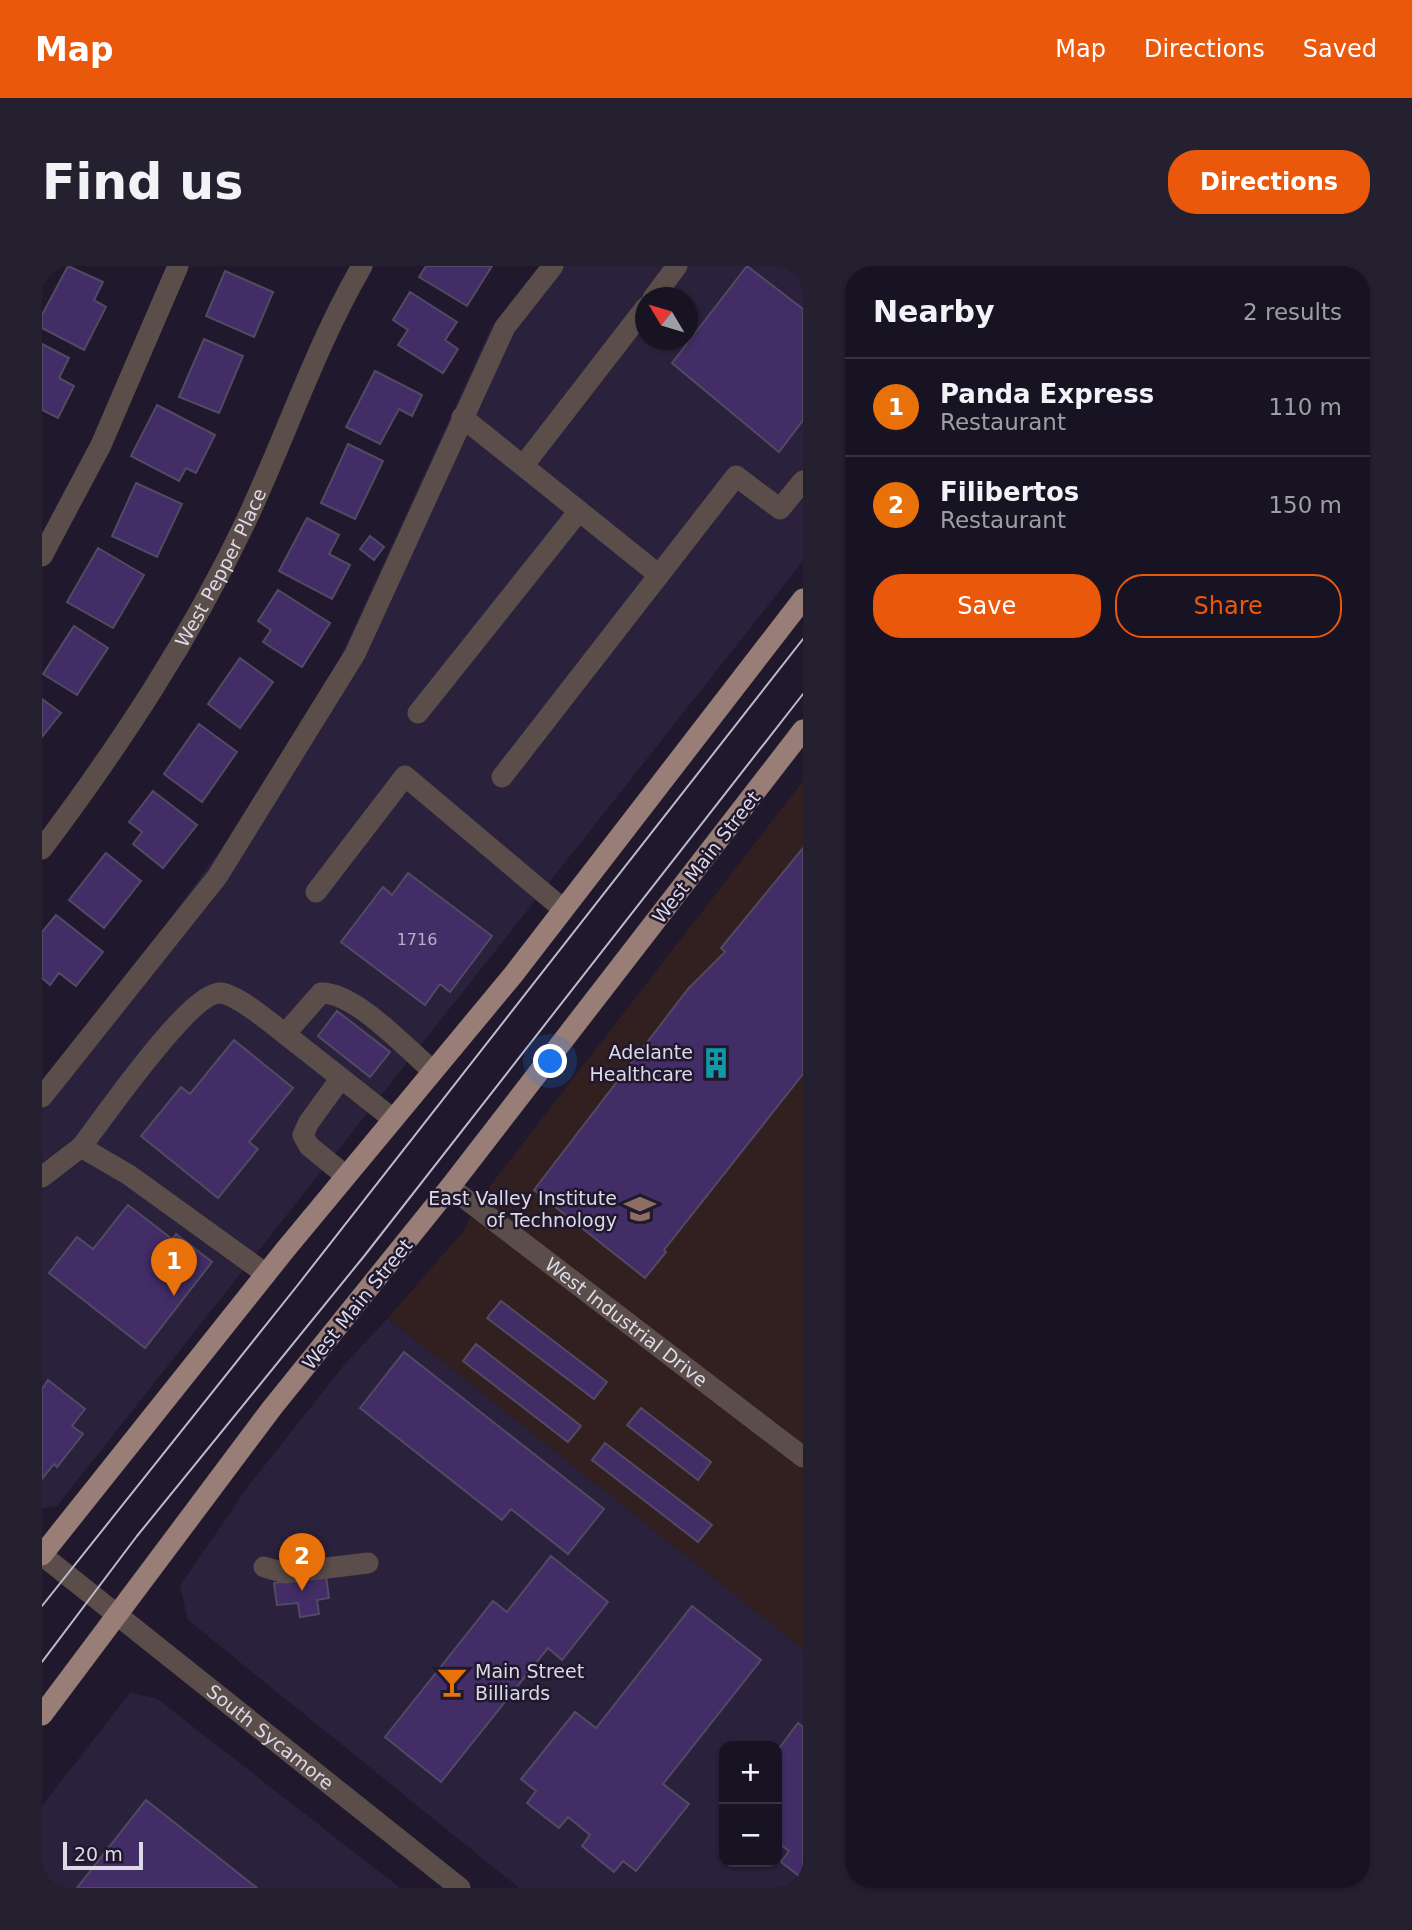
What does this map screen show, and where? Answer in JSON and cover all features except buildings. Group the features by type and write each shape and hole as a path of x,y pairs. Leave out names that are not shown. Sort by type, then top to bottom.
{"main road":[{"path":"42,1555 265,1274 564,909 803,599"},
{"name":"West Main Street","path":"42,1714 272,1408 450,1187 803,730"}],"street":[{"path":"42,556 101,445 178,266"},
{"name":"West Pepper Place","path":"42,849 115,751 188,637 247,520 332,317 362,266"},
{"path":"42,1097 217,877 348,666 505,327 553,266"},
{"path":"661,287 677,266"},
{"path":"523,466 635,321"},
{"path":"462,417 659,575"},
{"path":"502,777 736,476 780,509 803,481"},
{"path":"418,713 579,511"},
{"path":"316,892 405,776 564,909"},
{"path":"285,1034 321,993 333,992 350,1000 433,1071"},
{"path":"42,1177 81,1147 167,1035 191,1008 209,995 230,995 285,1034 393,1119"},
{"path":"341,1078 309,1122 303,1135 309,1146 346,1176"},
{"path":"81,1147 129,1175 265,1274"},
{"name":"West Industrial Drive","path":"450,1187 803,1457"},
{"name":"South Sycamore","path":"42,1555 460,1888"},
{"path":"264,1567 285,1573 368,1563"}],"shaded area":[{"path":"539,266 803,266 803,561 57,1506 42,1508 42,1081 161,931 221,849 335,669 492,326"},
{"name":"East Valley Institute of Technology","path":"803,781 803,1649 388,1318 462,1233 490,1186"},
{"path":"388,1318 803,1649 803,1888 519,1888 188,1620 180,1586 246,1489 344,1365"},
{"path":"130,1693 156,1698 400,1888 42,1888 42,1806"}],"tram line":[{"path":"42,1606 297,1286 803,639"},
{"path":"42,1662 137,1536 365,1255 803,694"}],"place":[{"name":"Adelante Healthcare","path":"716,1063"},
{"name":"East Valley Institute of Technology","path":"640,1209"},
{"name":"Panda Express","path":"174,1296"},
{"name":"Filibertos","path":"302,1591"},
{"name":"Main Street Billiards","path":"452,1682"}]}
